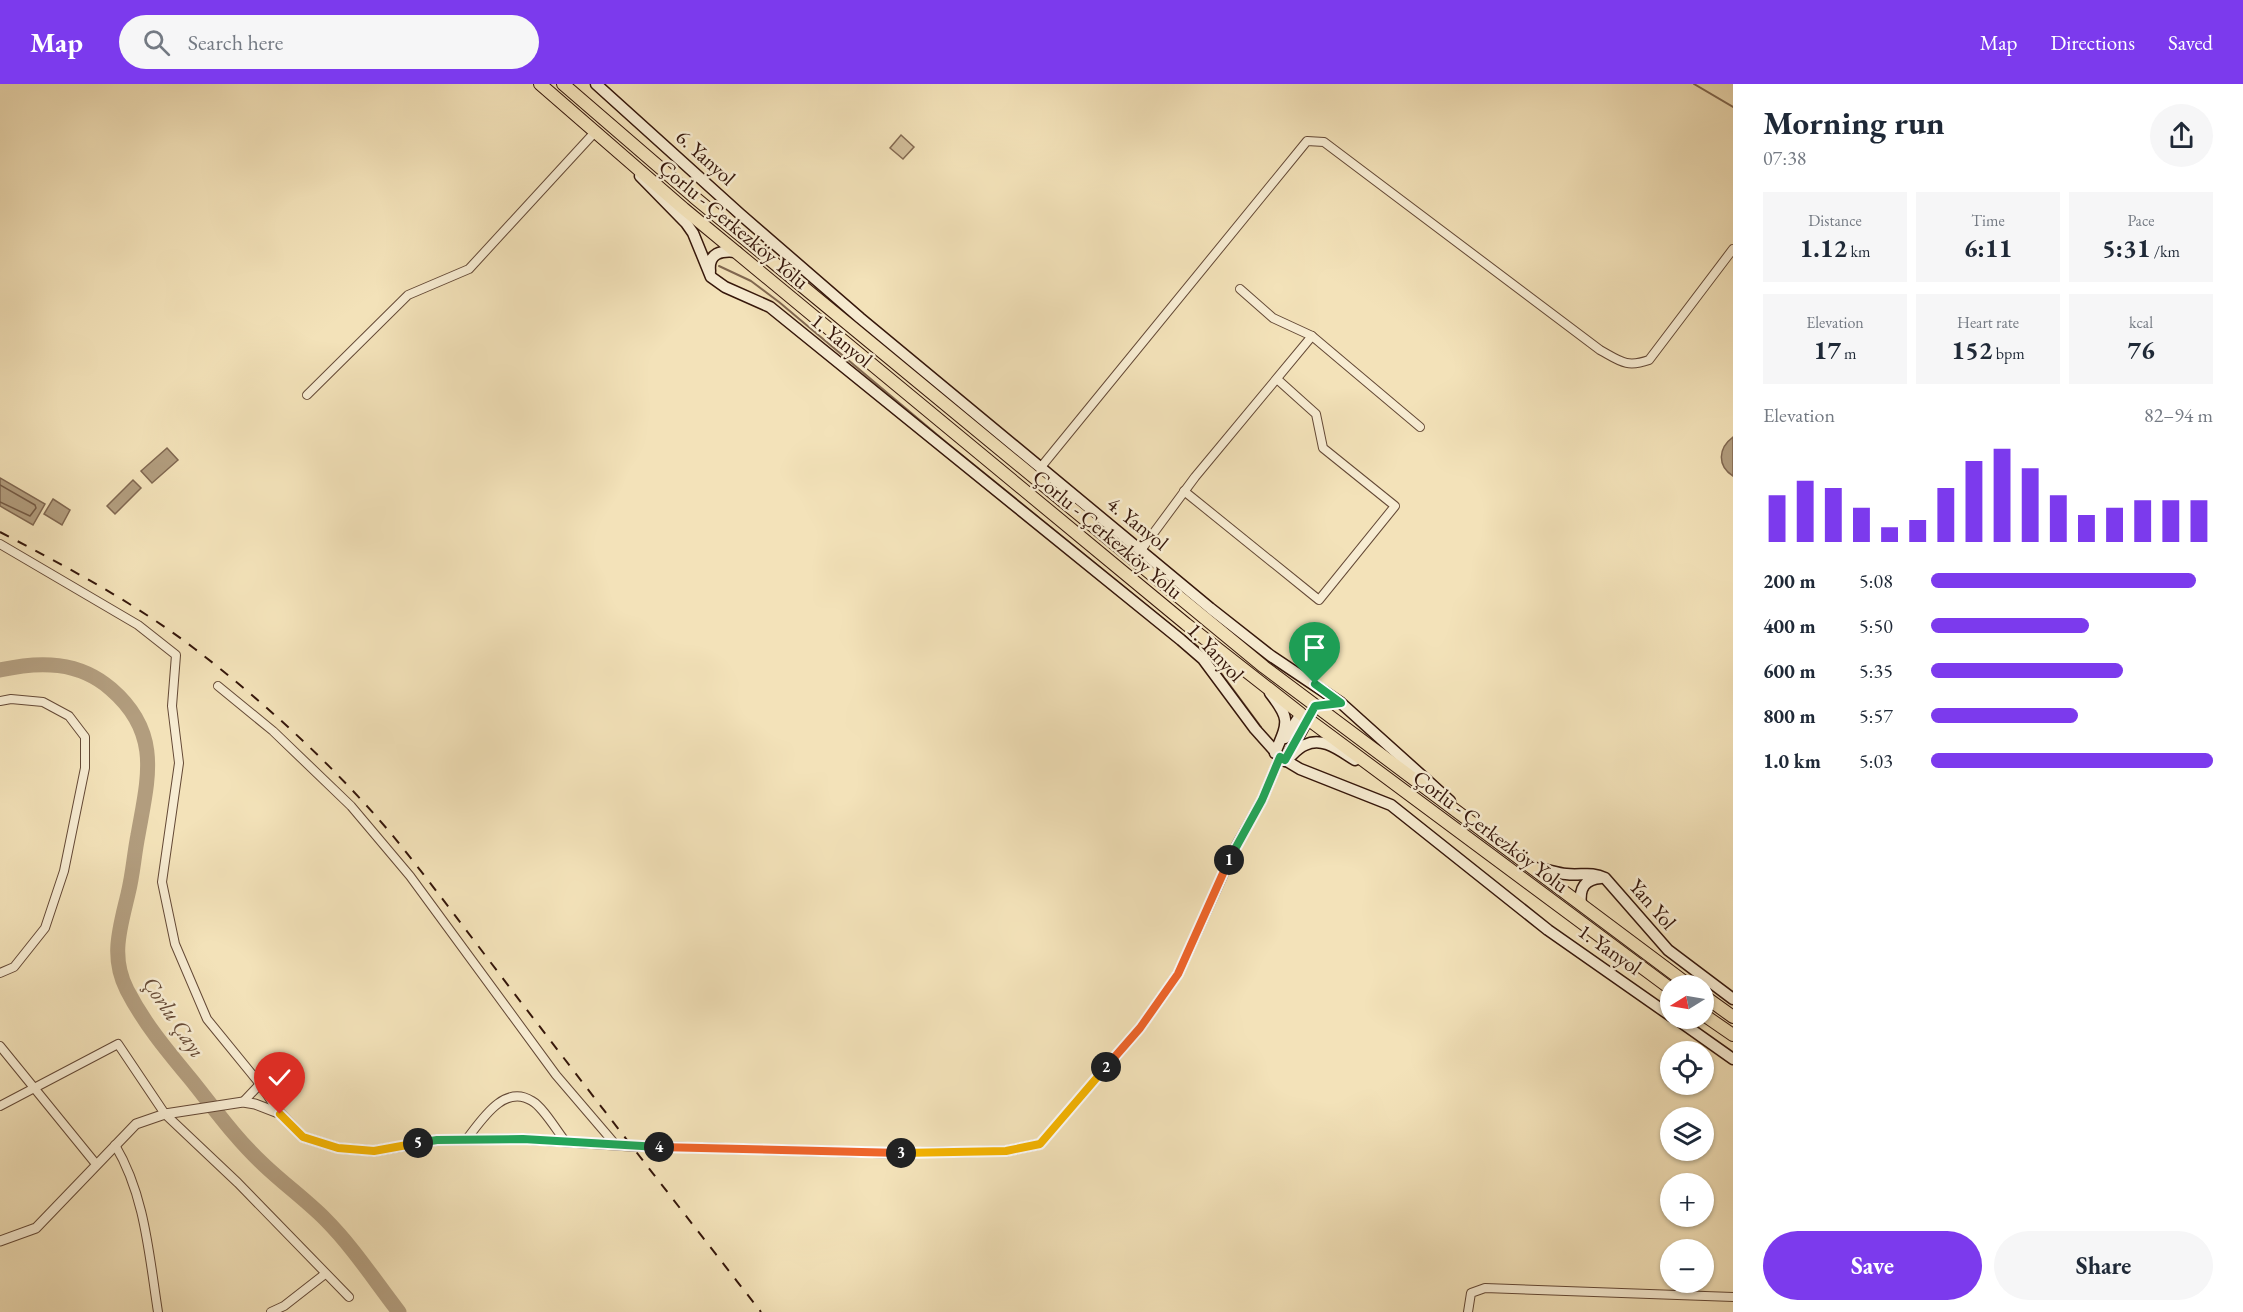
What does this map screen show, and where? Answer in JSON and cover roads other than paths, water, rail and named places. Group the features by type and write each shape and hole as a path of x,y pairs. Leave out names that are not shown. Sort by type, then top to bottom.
{"main road":[{"name":"Çorlu - Çerkezköy Yolu","path":"540,84 737,252 1186,624 1305,716 1660,981"},
{"name":"Çorlu - Çerkezköy Yolu","path":"563,84 694,197 1196,612 1315,706 1675,975"},
{"name":"6. Yanyol","path":"596,84 790,258"},
{"path":"628,160 649,187 686,223 693,233 711,277"},
{"path":"711,277 709,264 713,255 723,251 737,252"},
{"path":"790,258 841,319"},
{"name":"4. Yanyol","path":"790,258 1140,550 1271,656 1341,703 1440,791 1463,816"},
{"name":"1. Yanyol","path":"711,277 725,287 770,307 1181,640 1213,671 1280,757 1300,769 1391,805 1548,930 1660,1008"},
{"path":"1271,656 1287,672 1296,690"},
{"path":"1260,681 1285,715 1280,757"},
{"path":"1280,757 1305,716 1315,706 1341,703"},
{"path":"1280,757 1306,744 1319,742 1333,746 1356,760 1373,766"},
{"name":"Yan Yol","path":"1533,868 1545,868 1568,874 1595,873 1605,878 1668,950 1733,999"},
{"path":"1581,904 1582,886 1593,879 1605,878"},
{"path":"1714,1003 1733,1017"},
{"path":"1714,1021 1733,1035"},
{"name":"1. Yanyol","path":"1690,1029 1733,1059"}],"street":[{"path":"308,394 408,295 469,269 595,132"},
{"path":"1041,468 1307,141 1324,142 1600,350 1626,364 1636,365 1649,360 1733,249"},
{"path":"1240,289 1273,318 1312,336 1420,427"},
{"path":"1140,550 1185,491 1312,336"},
{"path":"1185,491 1319,600 1395,506 1323,448 1316,414 1277,379"},
{"path":"0,544 138,625 176,655 171,706 179,763 162,882 175,944 207,1019 260,1084 280,1114 303,1137 338,1148 374,1151 437,1140 466,1140 565,1141 890,1153 1006,1151 1040,1144 1140,1028 1178,974 1236,846 1262,800 1280,757"},
{"path":"218,686 273,731 351,806 410,876 556,1075 615,1144"},
{"path":"0,701 11,699 43,702 69,716 85,737 85,768 64,871 45,928 14,967 0,973"},
{"path":"0,1106 118,1044 165,1114 238,1183 349,1297"},
{"path":"0,1046 37,1088 96,1164"},
{"path":"243,1102 260,1084"},
{"path":"466,1140 501,1100 520,1096 534,1101 565,1141"},
{"path":"0,1241 36,1228 136,1124 165,1114 243,1102 280,1114"},
{"path":"115,1145 124,1160 138,1196 158,1312"},
{"path":"271,1312 284,1306 325,1274"},
{"path":"1468,1312 1471,1293 1485,1288 1733,1297"}],"water":[{"path":"1733,437 1733,476 1724,467 1721,457 1724,446"},
{"path":"167,448 178,460 152,483 141,471"},
{"path":"0,478 45,504 33,525 0,506"},
{"path":"133,480 141,488 115,514 107,506"},
{"path":"53,499 70,510 62,525 44,514"}],"waterway":[{"path":"1694,84 1733,107"},
{"path":"719,266 751,281 779,302 947,443 1207,654 1261,727"},
{"name":"Çorlu Çayı","path":"0,670 44,665 72,668 86,673 111,689 138,722 145,740 147,775 131,879 118,942 119,966 127,990 158,1038 236,1135 264,1165 335,1230 399,1312"}],"railway":[{"path":"0,532 100,586 172,632 250,693 356,794 402,847 761,1312"}]}
